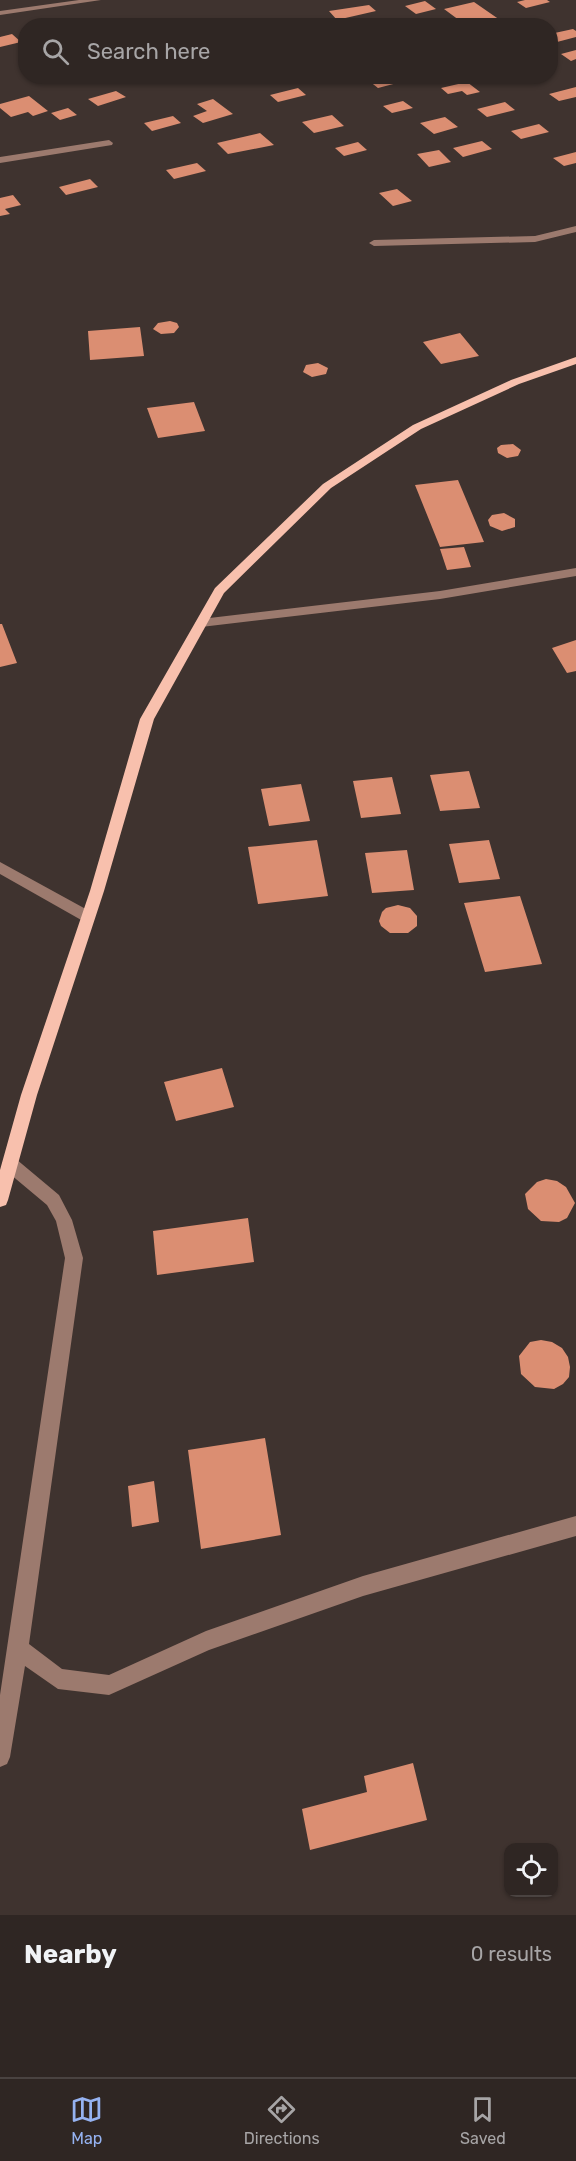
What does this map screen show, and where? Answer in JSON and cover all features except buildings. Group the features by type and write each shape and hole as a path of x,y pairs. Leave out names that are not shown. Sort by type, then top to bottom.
{"main road":[{"path":"0,1200 29,1095 88,917 147,719 219,591 327,486 417,428 515,382 576,360"}],"street":[{"path":"0,14 97,0"},
{"path":"0,160 109,144"},
{"path":"374,243 535,239 576,229"},
{"path":"201,623 440,595 576,572"},
{"path":"0,867 88,917"},
{"path":"0,1757 18,1648 74,1258 64,1220 53,1200 10,1164"},
{"path":"18,1648 58,1679 109,1684 206,1641 363,1586 573,1531"}]}
